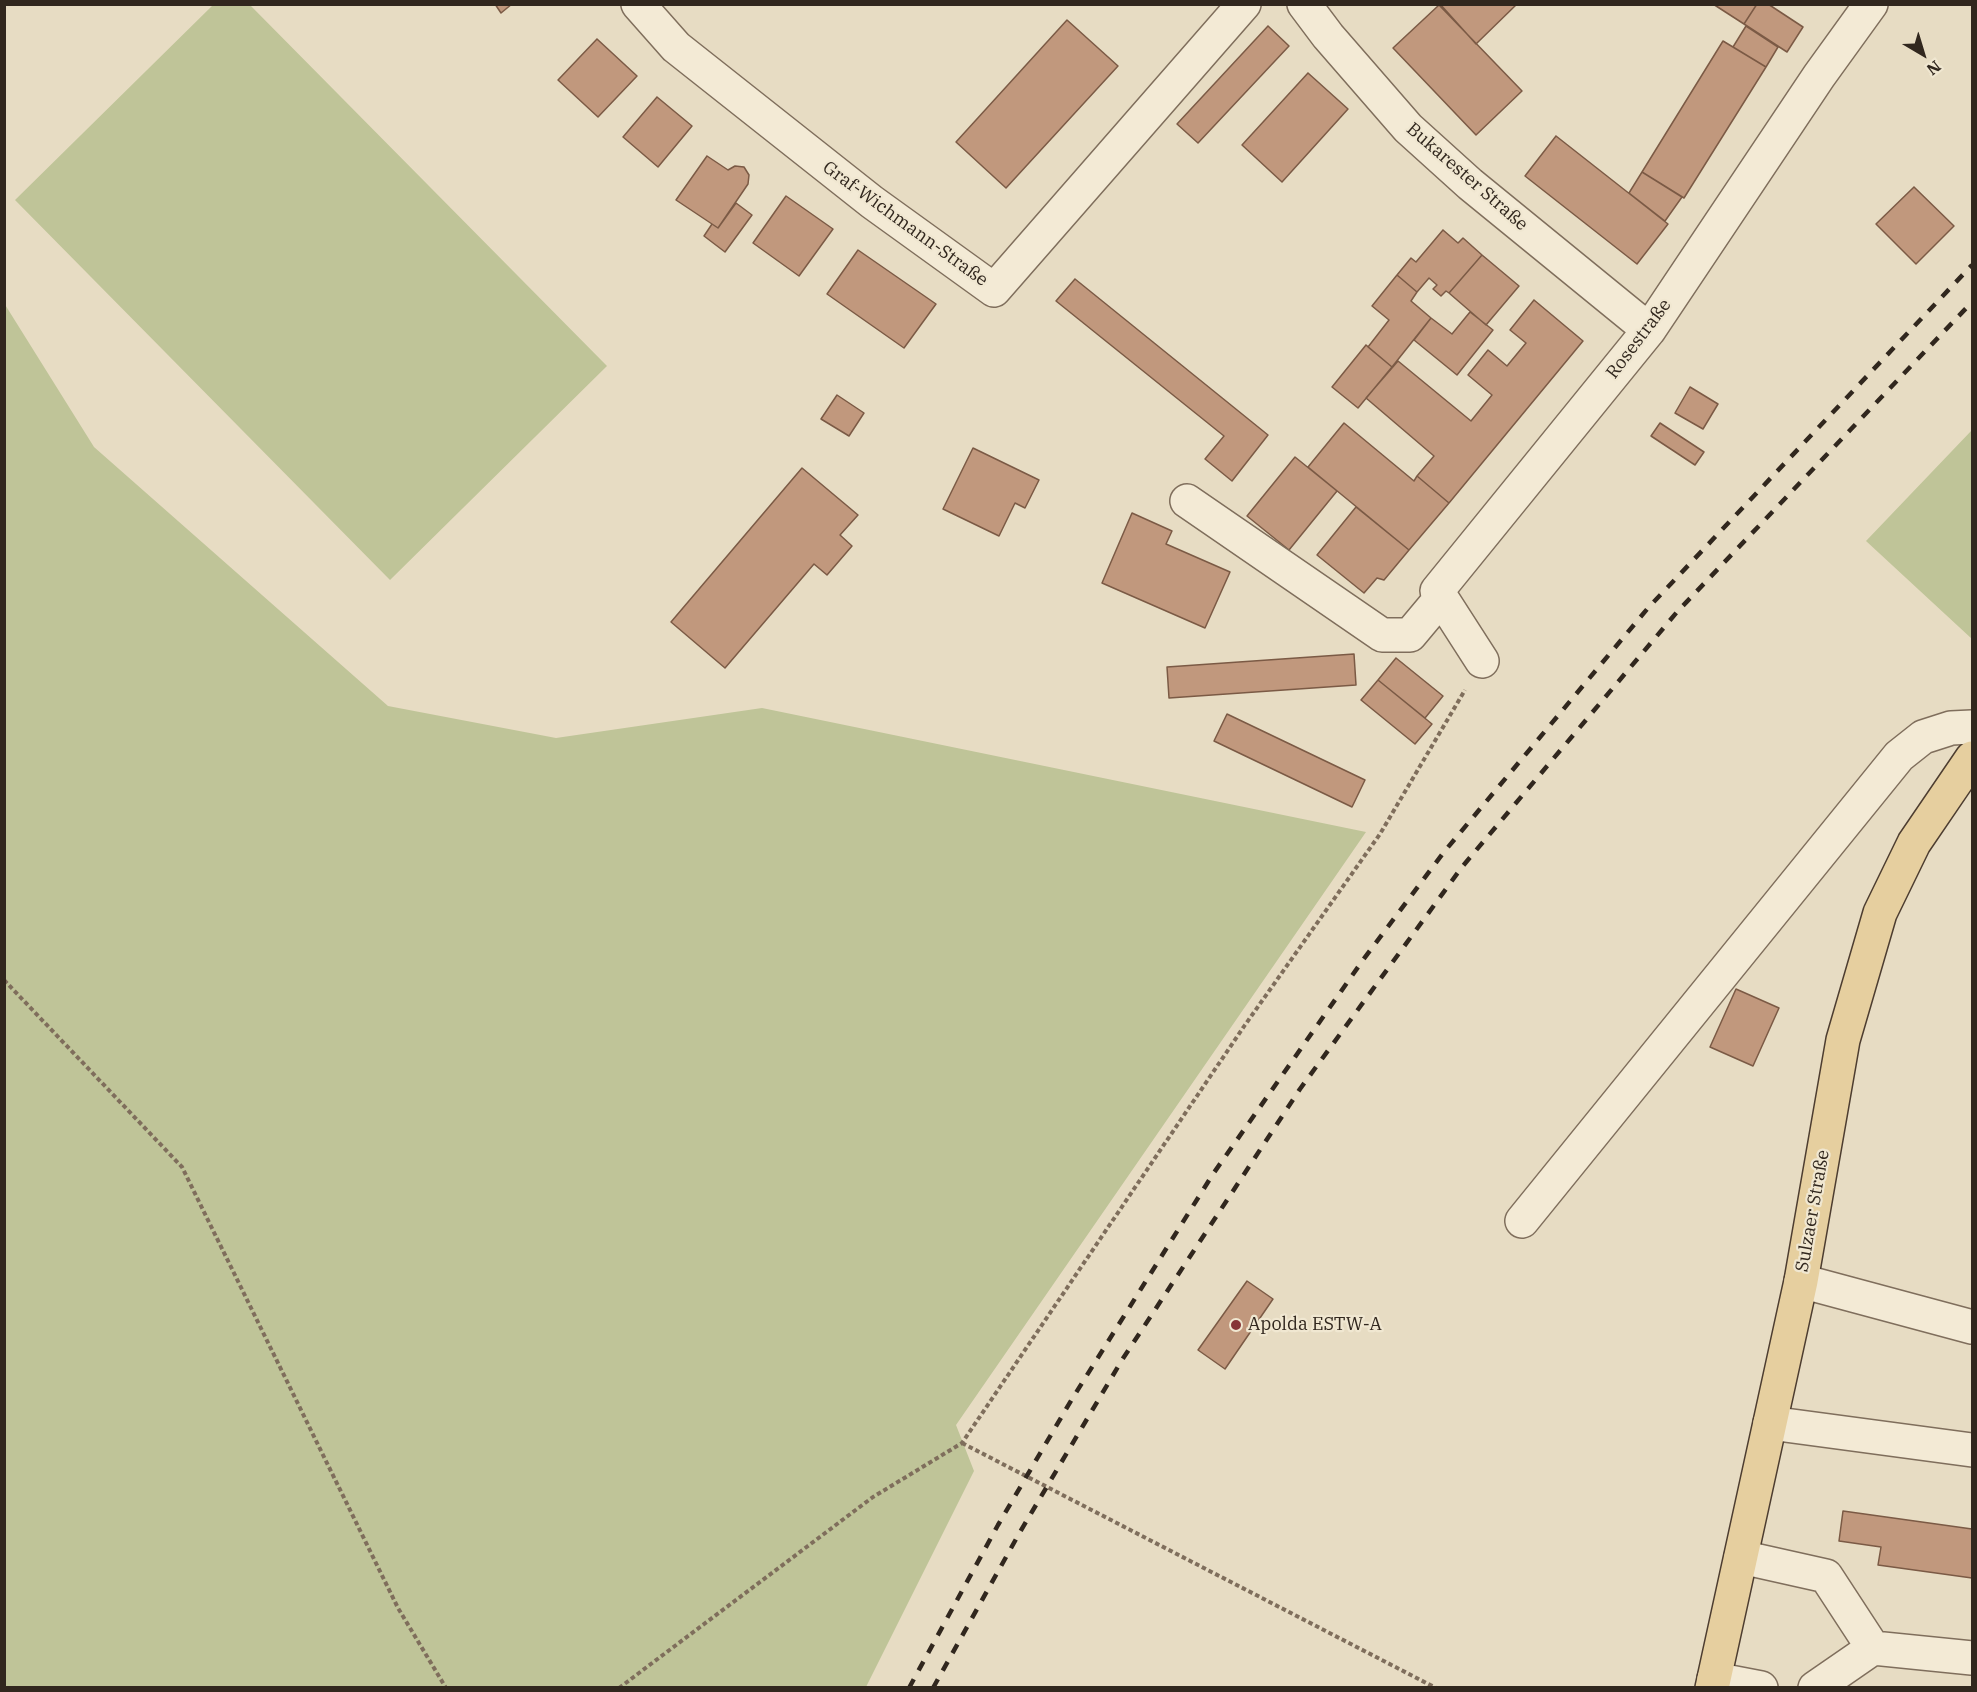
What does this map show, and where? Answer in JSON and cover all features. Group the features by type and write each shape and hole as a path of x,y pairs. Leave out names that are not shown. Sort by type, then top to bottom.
{"main road":[{"name":"Sulzaer Straße","path":"1713,1683 1801,1281 1843,1040 1880,913 1914,843 1972,758"}],"street":[{"name":"Graf-Wichmann-Straße","path":"638,4 675,47 872,202 994,290 1244,4"},
{"name":"Bukarester Straße","path":"1304,4 1328,36 1408,128 1470,184 1650,330"},
{"name":"Rosestraße","path":"1441,598 1437,591 1650,330 1819,76 1870,4"},
{"path":"1187,501 1382,635 1410,635 1441,598 1482,661"},
{"path":"1522,1221 1899,756 1923,737 1951,728 1972,726"},
{"path":"1801,1281 1972,1327"},
{"path":"1770,1423 1972,1450"},
{"path":"1741,1557 1826,1576 1873,1648"},
{"path":"1815,1688 1873,1648 1972,1658"},
{"path":"1713,1683 1761,1688"}],"path":[{"path":"619,1688 873,1497 962,1443 1245,1025 1380,834 1482,661"},
{"path":"4,980 182,1167 398,1608 446,1688"},
{"path":"962,1443 1436,1688"}],"green space":[{"path":"213,5 250,5 607,366 390,580 15,200"},
{"path":"4,303 94,447 388,706 556,738 762,708 1366,832 956,1425 974,1471 866,1687 5,1687"},
{"path":"1972,430 1972,639 1866,541"}],"building":[{"path":"495,4 512,4 501,13"},
{"path":"1440,4 1517,4 1476,44"},
{"path":"1713,4 1757,4 1744,24"},
{"path":"1757,4 1768,4 1803,27 1787,52 1744,24"},
{"path":"1439,5 1522,91 1476,135 1393,48"},
{"path":"1067,20 1118,66 1006,188 956,142"},
{"path":"1268,26 1289,46 1198,143 1177,124"},
{"path":"1746,26 1778,47 1766,67 1733,47"},
{"path":"597,39 637,76 598,117 558,80"},
{"path":"1723,41 1766,67 1684,198 1642,172"},
{"path":"1308,73 1348,109 1282,182 1242,145"},
{"path":"657,97 692,126 658,167 623,137"},
{"path":"1556,136 1668,224 1637,264 1525,176"},
{"path":"707,156 728,170 735,166 744,167 749,175 748,184 718,228 676,200"},
{"path":"1642,172 1682,197 1665,221 1629,193"},
{"path":"1914,187 1954,226 1916,264 1876,224"},
{"path":"786,196 833,229 799,276 753,243"},
{"path":"736,203 752,215 725,252 704,236 712,224 718,228"},
{"path":"1443,230 1458,243 1463,238 1482,255 1449,293 1446,291 1441,296 1433,289 1437,285 1429,278 1417,292 1397,275 1411,258 1416,262"},
{"path":"858,250 936,304 904,348 827,294"},
{"path":"1482,255 1519,286 1486,325 1449,293"},
{"path":"1397,275 1417,292 1411,301 1431,318 1392,367 1368,347 1389,320 1372,306"},
{"path":"1075,279 1268,435 1232,481 1205,459 1224,436 1056,301"},
{"path":"1534,300 1583,341 1449,503 1417,476 1434,456 1366,398 1398,361 1471,421 1492,395 1468,375 1488,350 1507,366 1526,343 1510,330"},
{"path":"1470,312 1493,330 1457,375 1414,340 1431,318 1452,334"},
{"path":"1366,345 1392,367 1358,408 1332,387"},
{"path":"1690,387 1718,404 1703,429 1675,413"},
{"path":"837,395 864,413 849,436 821,419"},
{"path":"1344,423 1414,481 1417,476 1449,503 1409,550 1308,467"},
{"path":"1660,423 1704,452 1695,465 1651,436"},
{"path":"973,448 1039,480 1025,508 1015,503 999,536 943,509"},
{"path":"1295,457 1337,491 1289,550 1247,516"},
{"path":"802,468 858,515 840,535 852,546 827,575 814,564 725,668 671,622"},
{"path":"1356,507 1409,550 1384,580 1377,578 1364,593 1317,555"},
{"path":"1132,513 1172,531 1166,544 1230,572 1205,628 1102,583"},
{"path":"1354,654 1356,685 1169,698 1167,667"},
{"path":"1396,658 1443,696 1425,718 1378,680"},
{"path":"1378,680 1432,724 1415,744 1361,700"},
{"path":"1227,714 1365,780 1352,807 1214,741"},
{"path":"1736,989 1779,1008 1753,1066 1710,1047"},
{"name":"Apolda ESTW-A","path":"1247,1281 1273,1299 1225,1369 1198,1350"},
{"path":"1843,1511 1972,1529 1972,1578 1878,1565 1881,1547 1839,1541"}],"railway":[{"path":"909,1688 998,1525 1072,1399 1213,1174 1363,960 1444,852 1648,608 1972,265"},
{"path":"933,1688 1020,1532 1122,1360 1300,1089 1462,867 1677,612 1972,302"}],"place":[{"name":"Apolda ESTW-A","path":"1236,1325"}]}
